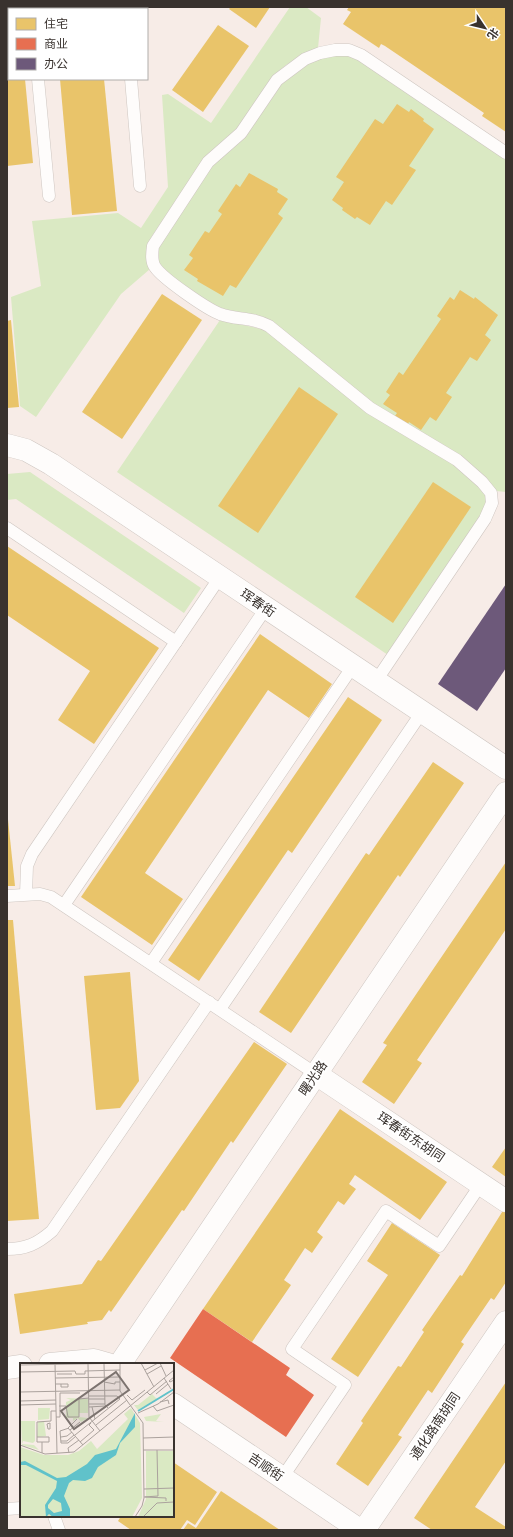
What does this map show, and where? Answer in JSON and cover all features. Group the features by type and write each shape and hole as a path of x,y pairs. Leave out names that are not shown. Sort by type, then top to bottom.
{"street":[{"name":"珲春街","path":"7,445 26,450 51,464 506,768"},
{"name":"曙光路","path":"121,1363 506,792"},
{"name":"珲春街东胡同","path":"316,1074 506,1201"},
{"name":"通化路南胡同","path":"364,1530 506,1322"},
{"path":"61,1363 94,1360 104,1363"},
{"path":"7,1368 20,1366"},
{"name":"吉顺街","path":"174,1405 360,1530"}],"lane":[{"path":"376,681 486,519 492,503 491,493 482,482 457,460 370,408 268,326 258,320 221,315 162,276 154,266 152,259 153,246 208,162 241,133 277,80 305,59 320,53 335,50 349,50 361,55 506,153"},
{"path":"38,80 49,196"},
{"path":"131,80 140,186"},
{"path":"7,528 176,642"},
{"path":"26,894 26,866 32,854 220,577"},
{"path":"64,905 266,608"},
{"path":"151,963 353,666"},
{"path":"220,1010 422,712"},
{"path":"7,896 40,894 51,897 316,1074"},
{"path":"7,1249 29,1247 40,1241 52,1231 209,1002"},
{"path":"282,1478 345,1385 292,1349 386,1211 439,1246 481,1184"},
{"path":"7,1509 20,1508"},
{"path":"54,1517 59,1530"}],"green space":[{"path":"290,7 306,7 321,18 318,48 286,65 273,76 238,130 204,159 152,236 148,245 150,269 121,294 36,417 20,406 11,297 41,286 32,221 118,213 141,228 168,187 162,95 168,94 211,123"},
{"path":"335,55 348,55 359,60 506,159 506,492 496,491 373,404 272,321 260,316 218,308 170,274 158,261 158,248 212,166 281,83 308,64 322,58"},
{"path":"220,320 266,330 367,413 454,464 478,485 486,495 487,502 481,517 388,655 117,472"},
{"path":"30,472 201,588 184,613 16,499 7,500 7,474"}],"building: 住宅":[{"path":"53,7 98,7 98,8"},
{"path":"231,7 270,7 256,28 229,9"},
{"path":"349,7 506,7 506,132 482,116 484,113 385,46 381,44 379,48 343,24 351,12 347,10"},
{"path":"8,13 8,80 25,80 33,163 7,166"},
{"path":"218,25 249,46 203,112 172,90"},
{"path":"60,80 104,80 117,211 72,215"},
{"path":"397,104 409,112 411,109 434,129 409,166 416,170 392,205 386,201 370,225 357,217 355,219 342,210 343,208 332,200 344,182 336,177 375,119 383,124"},
{"path":"249,173 278,189 277,192 288,199 278,214 283,218 236,288 230,285 223,296 197,281 198,279 184,270 193,258 189,255 205,231 209,233 222,214 218,211 236,184 240,187"},
{"path":"460,290 474,299 475,297 498,315 485,335 491,340 477,361 470,357 446,393 452,397 436,421 430,417 421,430 409,422 408,424 395,416 397,413 383,404 390,395 386,392 399,372 403,375 441,319 437,316 450,297 454,300"},
{"path":"162,294 202,320 122,439 82,412"},
{"path":"11,320 19,407 7,408 7,321"},
{"path":"299,387 338,414 258,533 218,506"},
{"path":"433,482 471,507 393,623 355,597"},
{"path":"7,546 159,648 94,744 58,720 90,671 7,615"},
{"path":"260,634 332,684 309,718 268,690 145,873 183,899 152,945 81,897"},
{"path":"348,697 382,720 292,853 288,850 199,981 168,960"},
{"path":"433,762 464,783 400,877 398,875 291,1033 259,1012 366,853 369,855"},
{"path":"7,810 15,886 7,886"},
{"path":"506,862 506,929 417,1060 422,1063 394,1104 362,1082 387,1045 383,1043"},
{"path":"7,920 13,920 39,1219 7,1221"},
{"path":"130,972 139,1081 120,1108 96,1110 84,976"},
{"path":"254,1042 287,1064 233,1143 231,1141 184,1211 182,1210 111,1312 109,1310 102,1320 87,1322 88,1324 20,1334 14,1294 82,1284 98,1260 101,1261"},
{"path":"340,1109 447,1182 420,1220 355,1175 349,1184 356,1189 344,1205 338,1201 317,1232 323,1237 312,1253 305,1248 284,1280 291,1285 252,1342 203,1309"},
{"path":"506,1147 506,1177 492,1167"},
{"path":"504,1209 506,1211 506,1282 494,1300 491,1298 461,1342 464,1344 432,1393 428,1390 398,1435 402,1437 368,1486 336,1464 363,1423 361,1421 398,1366 401,1367 424,1332 422,1330 460,1275 462,1276"},
{"path":"392,1223 440,1255 358,1377 331,1359 388,1275 367,1261"},
{"path":"506,1382 506,1461 475,1507 506,1527 506,1530 432,1530 414,1518"},
{"path":"174,1463 217,1492 195,1525 187,1520 180,1530 131,1530 118,1521 120,1517 174,1517"},
{"path":"221,1491 280,1530 183,1530 188,1523 196,1528"}],"building: 商业":[{"path":"203,1309 290,1368 286,1375 314,1395 286,1437 170,1358"}],"building: 办公":[{"path":"506,584 506,668 477,711 438,684"}]}
